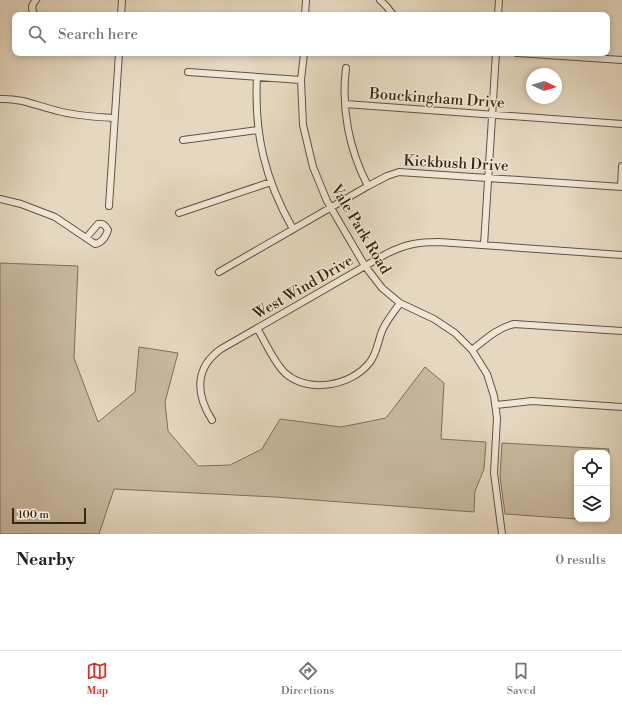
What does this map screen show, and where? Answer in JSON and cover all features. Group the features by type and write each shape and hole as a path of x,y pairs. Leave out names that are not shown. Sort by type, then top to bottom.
{"street":[{"path":"34,12 32,8 33,3 36,0"},
{"path":"121,12 122,0"},
{"path":"305,12 306,0"},
{"path":"380,0 391,12"},
{"path":"498,12 499,0"},
{"path":"109,206 119,56"},
{"name":"Vale Park Road","path":"304,56 301,80 302,114 307,145 316,175 331,207 365,266 382,288 400,303 443,324 460,337 472,350 487,374 496,405 497,428 494,473 502,534"},
{"path":"484,245 496,56"},
{"path":"561,56 622,60"},
{"path":"346,68 345,104 347,123 351,143 368,186"},
{"path":"188,72 301,80"},
{"path":"257,78 258,130 262,151 271,182 283,211 293,229"},
{"path":"0,99 21,100 58,111 85,116 114,118"},
{"name":"Bouckingham Drive","path":"345,104 622,124"},
{"path":"183,140 258,130"},
{"path":"621,187 622,166"},
{"name":"Kickbush Drive","path":"219,272 368,186 387,176 399,172 621,187"},
{"path":"179,213 271,182"},
{"path":"0,199 21,204 49,214 86,238"},
{"name":"West Wind Drive","path":"212,420 205,408 200,390 205,367 217,352 386,254 403,246 420,242 440,242 622,255"},
{"path":"257,328 286,374 293,379 314,385 332,384 354,376 366,366 375,353 383,329 400,303"},
{"path":"472,350 499,329 514,324 622,331"},
{"path":"496,405 541,401 622,407"}],"shaded area":[{"path":"0,263 78,266 74,358 98,422 135,392 139,347 178,353 165,402 168,431 198,466 230,465 262,449 280,419 341,427 386,418 425,367 444,383 441,439 486,442 484,469 475,491 474,512 275,497 114,489 99,534 0,534"},
{"path":"502,443 609,449 574,450 574,519 505,514 500,476"}]}
